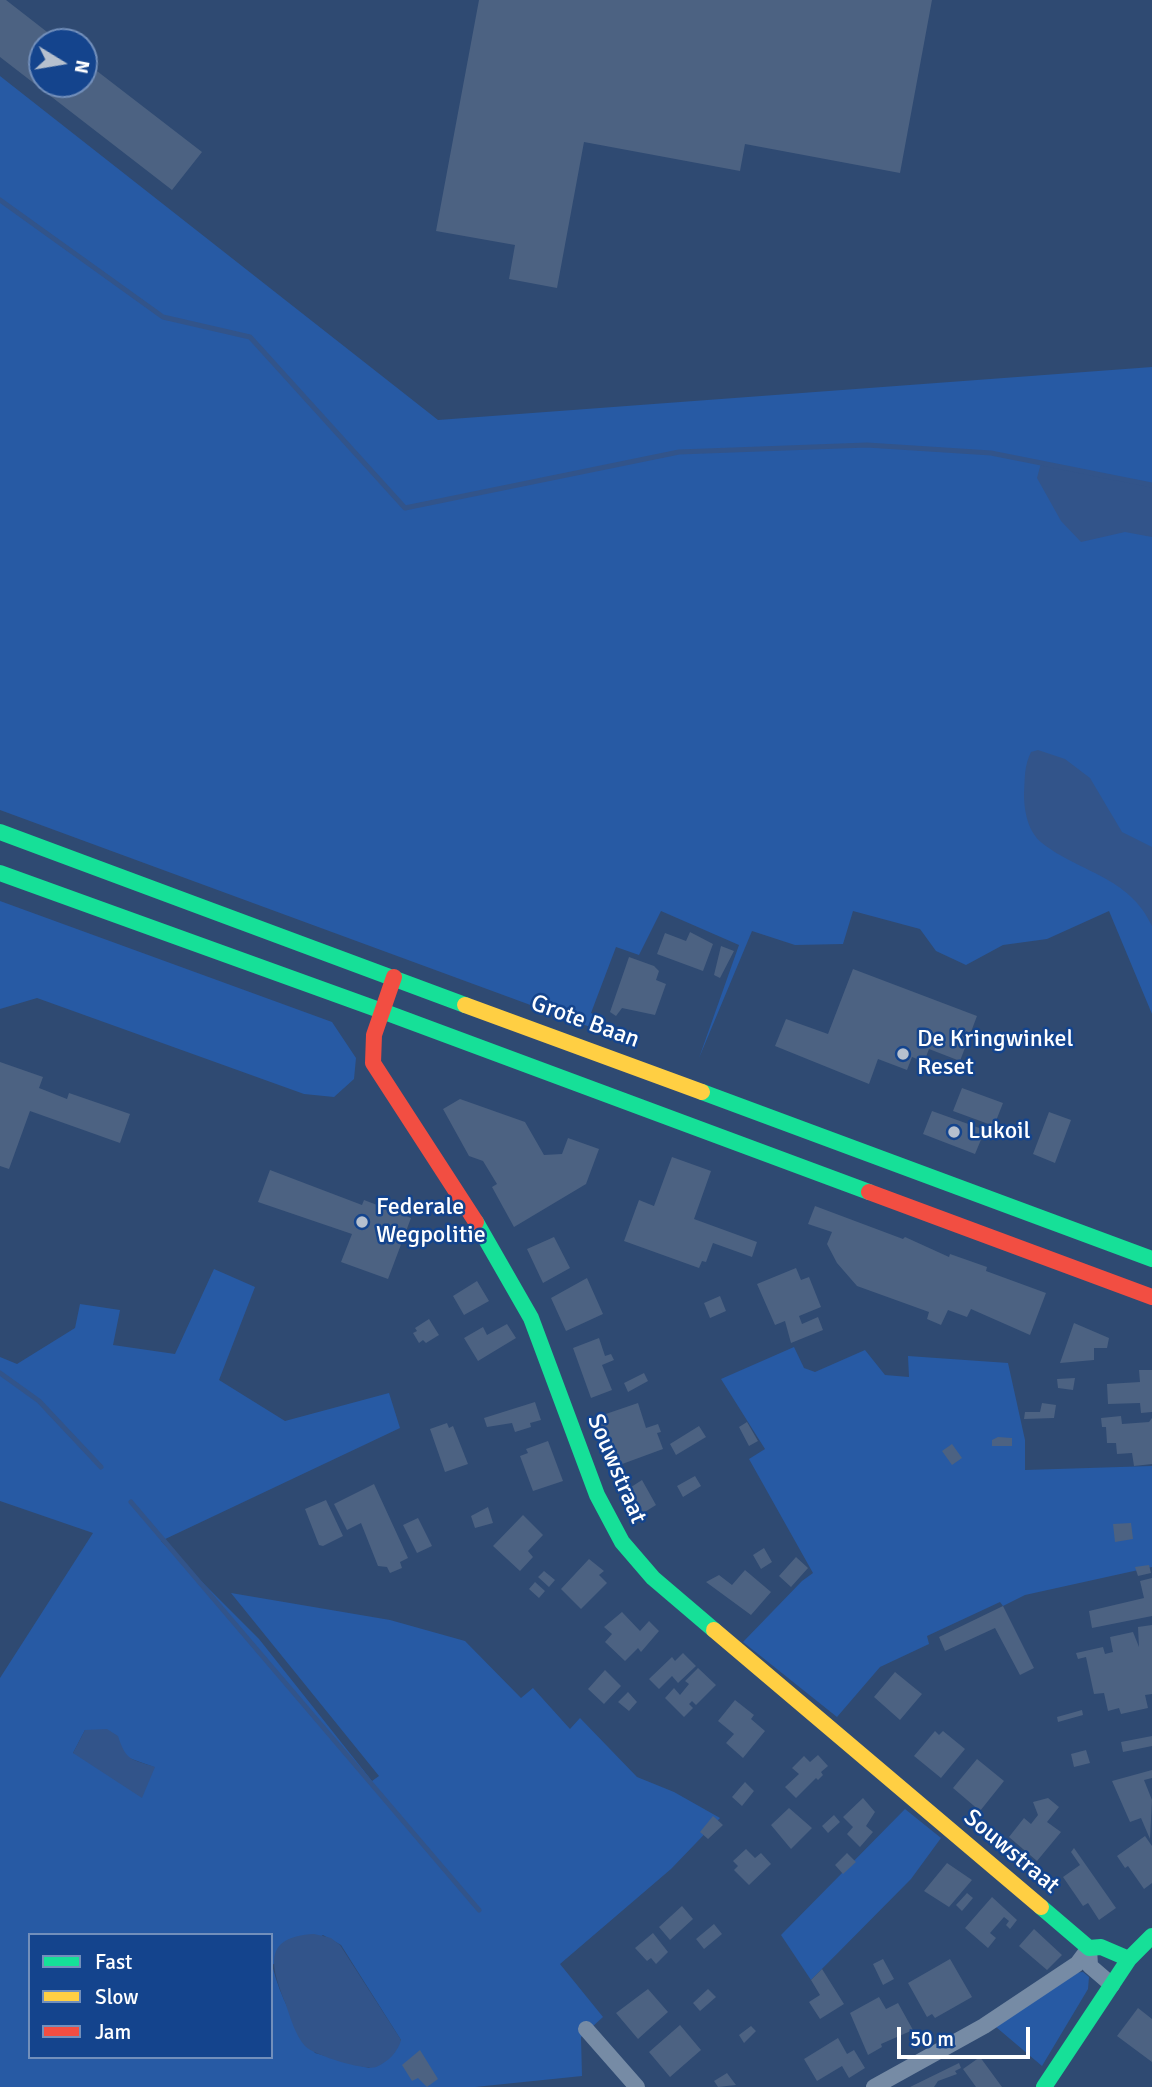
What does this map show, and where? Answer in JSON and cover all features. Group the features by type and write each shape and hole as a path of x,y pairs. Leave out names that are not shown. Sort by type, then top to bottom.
{"main road":[{"name":"Grote Baan","path":"0,832 1152,1259"},
{"path":"0,873 382,1011 1152,1297"},
{"name":"Souwstraat","path":"394,977 373,1035 373,1063 494,1250 531,1318 597,1495 622,1542 653,1577 1089,1948 1101,1947 1129,1959"},
{"path":"1051,2083 1111,1985 1129,1959 1152,1936"}],"street":[{"name":"Souwstraat","path":"1089,1948 1090,1966 1111,1985"},
{"path":"874,2087 984,2026 1077,1964 1089,1948"},
{"path":"586,2029 636,2087"}],"shaded area":[{"path":"0,76 438,420 1152,367 1152,1014 1109,911 1047,939 1003,945 966,965 936,951 920,929 853,911 843,944 795,945 752,931 699,1058 739,945 661,911 639,955 616,947 591,1013 597,1016 593,1028 0,810"},
{"path":"1041,463 1152,485 1152,537 1125,532 1081,542 1061,521 1037,478"},
{"path":"1038,750 1065,759 1090,778 1122,832 1152,847 1152,926 1130,896 1103,877 1057,853 1033,833 1025,807 1025,777 1031,752"},
{"path":"0,901 332,1022 356,1058 354,1079 334,1097 304,1094 37,998 0,1009"},
{"path":"214,1269 255,1287 219,1380 285,1421 389,1393 400,1428 161,1541 259,1639 372,1781 379,1776 231,1593 390,1620 465,1641 521,1698 533,1688 570,1729 580,1718 637,1777 674,1792 720,1818 671,1869 560,1964 603,2017 581,2037 582,2076 475,2087 0,2087 0,1678 93,1533 0,1501 0,1357 17,1364 75,1328 80,1304 120,1310 113,1345 175,1354","holes":["85,1730 129,1758 154,1767 73,1753"]},
{"path":"794,1347 804,1368 815,1372 865,1350 885,1375 909,1377 908,1356 1008,1363 1025,1440 1025,1470 1152,1466 1152,1567 1025,1595 1003,1606 1000,1602 927,1636 929,1644 880,1667 837,1717 743,1642 813,1573 749,1459 765,1449 721,1379"},
{"path":"107,1729 118,1736 130,1758 155,1767 142,1798 73,1753 85,1730"},
{"path":"905,1809 941,1838 911,1879 811,1980 781,1935"},
{"path":"314,1934 331,1938 340,1945 401,2040 395,2052 376,2067 361,2067 328,2058 310,2050 298,2036 276,1977 275,1956 278,1947 286,1941 297,1936"},
{"path":"1083,1972 1089,1977 1088,1989 1042,2066 996,2027 1074,1973"}],"building":[{"path":"0,0 6,0 42,28 28,28 28,79 0,57"},
{"path":"479,0 932,0 900,173 745,144 740,171 584,142 557,288 509,279 515,245 436,231"},
{"path":"98,72 202,152 172,190 53,98 98,98"},
{"path":"690,932 713,944 703,971 657,954 665,933 686,941"},
{"path":"721,946 734,951 720,978 714,975"},
{"path":"629,957 654,966 659,971 656,980 666,984 655,1015 622,1008 616,1016 610,1012"},
{"path":"853,969 977,1016 960,1061 929,1049 924,1062 912,1057 907,1070 878,1059 869,1084 775,1046 786,1019 828,1034"},
{"path":"0,1062 43,1077 39,1088 67,1099 69,1093 130,1114 120,1143 30,1111 9,1169 0,1166"},
{"path":"962,1088 1003,1103 994,1126 953,1111"},
{"path":"460,1099 525,1122 544,1155 562,1154 568,1138 599,1149 586,1184 514,1227 492,1187 497,1184 483,1161 469,1156 443,1109"},
{"name":"Lukoil","path":"932,1111 985,1130 975,1154 923,1134"},
{"path":"1049,1112 1071,1120 1055,1163 1033,1154"},
{"path":"672,1157 711,1171 694,1219 757,1242 752,1257 713,1243 706,1262 702,1261 699,1268 624,1241 639,1200 654,1206"},
{"name":"Federale Wegpolitie","path":"270,1170 362,1205 364,1200 411,1218 388,1279 341,1262 352,1234 258,1202"},
{"path":"815,1206 903,1239 905,1237 949,1257 950,1254 987,1267 986,1271 1046,1293 1030,1335 971,1309 967,1317 948,1310 941,1325 927,1319 929,1312 857,1286 837,1263 827,1244 832,1232 808,1224"},
{"path":"554,1237 570,1268 543,1283 527,1249"},
{"path":"796,1268 801,1280 809,1277 821,1307 799,1316 802,1324 818,1317 823,1330 791,1343 785,1321 775,1325 757,1284"},
{"path":"587,1278 603,1314 566,1331 551,1298"},
{"path":"477,1281 489,1301 464,1315 453,1296"},
{"path":"720,1296 726,1311 710,1318 704,1303"},
{"path":"429,1319 439,1335 426,1343 423,1340 419,1343 413,1333 417,1331 415,1328"},
{"path":"1074,1323 1109,1338 1107,1348 1094,1348 1094,1360 1060,1363"},
{"path":"507,1324 516,1338 478,1361 464,1338 483,1327 487,1335"},
{"path":"599,1338 605,1356 611,1354 614,1360 602,1365 612,1390 591,1398 573,1348"},
{"path":"1139,1370 1152,1370 1152,1412 1141,1413 1140,1403 1108,1404 1107,1384 1140,1382"},
{"path":"644,1373 648,1381 628,1392 624,1383"},
{"path":"1075,1378 1073,1390 1058,1388 1057,1379"},
{"path":"535,1402 541,1420 530,1423 531,1427 515,1432 512,1423 487,1427 484,1418"},
{"path":"638,1403 646,1428 658,1424 661,1432 657,1433 663,1449 614,1467 597,1417"},
{"path":"1042,1403 1056,1405 1054,1418 1024,1419 1025,1412 1040,1412"},
{"path":"1121,1416 1122,1424 1149,1422 1152,1418 1152,1464 1134,1466 1132,1453 1117,1454 1116,1443 1107,1443 1106,1427 1102,1427 1101,1418"},
{"path":"747,1422 758,1441 749,1446 739,1427"},
{"path":"447,1423 449,1428 453,1426 468,1464 445,1472 430,1429"},
{"path":"699,1426 706,1437 676,1455 670,1444"},
{"path":"998,1437 1012,1438 1012,1446 992,1446 992,1440"},
{"path":"548,1441 563,1481 533,1491 520,1456 528,1453 526,1449"},
{"path":"952,1444 962,1458 952,1465 942,1451"},
{"path":"695,1476 701,1486 683,1497 677,1486"},
{"path":"642,1480 656,1505 640,1515 625,1491"},
{"path":"374,1484 408,1558 400,1562 402,1568 390,1573 387,1567 378,1566 361,1523 347,1530 334,1504"},
{"path":"326,1500 343,1536 323,1546 319,1545 305,1509"},
{"path":"488,1507 493,1523 475,1528 471,1516"},
{"path":"523,1515 543,1535 528,1551 533,1557 520,1571 493,1546"},
{"path":"418,1518 432,1546 417,1553 403,1525"},
{"path":"1131,1523 1133,1539 1115,1542 1113,1524"},
{"path":"764,1548 772,1562 761,1569 753,1555"},
{"path":"796,1557 808,1568 791,1587 779,1576"},
{"path":"589,1559 604,1571 599,1575 607,1583 581,1609 561,1589"},
{"path":"1149,1565 1151,1573 1138,1576 1135,1567"},
{"path":"745,1570 771,1592 751,1615 706,1582 719,1575 732,1585"},
{"path":"544,1571 555,1580 549,1587 538,1577"},
{"path":"1152,1578 1152,1616 1092,1628 1089,1611 1144,1598 1140,1581"},
{"path":"535,1582 545,1591 539,1598 529,1589"},
{"path":"1003,1606 1034,1668 1020,1675 995,1628 945,1651 939,1637"},
{"path":"622,1612 640,1631 649,1621 659,1631 641,1652 638,1648 625,1661 605,1642 612,1634 604,1627"},
{"path":"1152,1625 1152,1694 1145,1695 1148,1708 1121,1714 1119,1708 1108,1711 1104,1693 1094,1694 1086,1657 1078,1659 1076,1653 1103,1647 1105,1654 1113,1652 1110,1637 1133,1632 1139,1647 1138,1627"},
{"path":"683,1653 696,1666 678,1683 672,1676 659,1689 649,1679 672,1657 675,1661"},
{"path":"698,1668 716,1685 696,1705 692,1701 689,1704 693,1708 684,1717 665,1698 674,1688 680,1695 689,1684 685,1681"},
{"path":"605,1670 621,1686 604,1704 588,1689"},
{"path":"895,1672 922,1694 900,1720 874,1697"},
{"path":"628,1692 637,1702 629,1711 618,1702"},
{"path":"735,1700 754,1715 751,1719 765,1731 743,1758 726,1743 734,1734 718,1721"},
{"path":"1082,1710 1083,1715 1058,1722 1057,1717"},
{"path":"935,1731 939,1735 943,1731 965,1749 941,1778 914,1756"},
{"path":"1152,1736 1152,1746 1123,1752 1121,1742"},
{"path":"1086,1750 1090,1763 1074,1767 1071,1754"},
{"path":"818,1755 828,1766 821,1772 823,1775 818,1780 816,1778 796,1798 785,1787 799,1774 792,1768 804,1756 810,1762"},
{"path":"977,1759 1004,1781 980,1811 953,1788"},
{"path":"1152,1770 1152,1778 1144,1780 1152,1800 1150,1839 1141,1818 1130,1822 1112,1781"},
{"path":"745,1782 754,1791 742,1806 732,1797"},
{"path":"863,1798 875,1812 866,1826 873,1832 860,1847 847,1834 853,1827 843,1817"},
{"path":"1048,1798 1059,1807 1047,1822 1061,1832 1037,1861 1009,1837 1024,1818 1031,1824 1038,1815 1033,1802"},
{"path":"789,1808 812,1828 791,1849 771,1825"},
{"path":"834,1815 840,1822 828,1833 822,1826"},
{"path":"713,1816 723,1825 708,1839 700,1832"},
{"path":"1145,1836 1152,1846 1152,1883 1144,1889 1128,1866 1125,1868 1117,1856"},
{"path":"1074,1848 1116,1908 1099,1920 1088,1903 1083,1906 1063,1877 1080,1865 1071,1852"},
{"path":"746,1849 755,1858 761,1853 771,1864 749,1885 734,1870 738,1866 733,1861"},
{"path":"847,1853 856,1862 843,1874 835,1865"},
{"path":"947,1863 972,1880 949,1907 924,1891"},
{"path":"967,1893 973,1898 962,1911 956,1905"},
{"path":"992,1897 1017,1920 1010,1929 1006,1925 1009,1921 1004,1917 990,1933 996,1938 988,1948 965,1928"},
{"path":"682,1906 693,1919 670,1940 659,1927"},
{"path":"714,1924 722,1934 704,1949 696,1939"},
{"path":"1034,1929 1062,1955 1047,1970 1019,1946"},
{"path":"653,1933 668,1952 656,1964 651,1958 647,1961 635,1948"},
{"path":"883,1959 894,1979 883,1985 873,1964"},
{"path":"950,1959 972,1997 935,2018 932,2014 927,2017 908,1983"},
{"path":"822,1969 844,2004 820,2019 809,2002 820,1995 811,1980"},
{"path":"648,1989 668,2012 638,2039 616,2013"},
{"path":"708,1989 716,1997 700,2011 693,2003"},
{"path":"879,1997 886,2009 898,2003 913,2030 881,2044 882,2047 868,2055 850,2013"},
{"path":"1138,2008 1152,2019 1152,2062 1117,2036"},
{"path":"680,2025 701,2050 670,2077 649,2052"},
{"path":"751,2026 756,2031 744,2043 739,2035"},
{"path":"838,2038 847,2054 854,2050 865,2068 849,2078 842,2066 817,2081 804,2059"},
{"path":"420,2050 438,2079 427,2087 418,2078 412,2081 402,2065"},
{"path":"980,2057 1002,2087 976,2087 963,2069"},
{"path":"959,2063 961,2068 955,2071 957,2074 938,2081 934,2087 910,2087"},
{"path":"727,2073 736,2085 718,2087 714,2081"}],"waterway":[{"path":"0,200 163,317 250,337 405,508 679,452 867,445 991,453 1152,485"},
{"path":"0,1373 39,1401 101,1467"},
{"path":"131,1502 479,1910"}],"traffic: fast":[{"path":"0,832 465,1005"},
{"path":"0,873 382,1011"},
{"path":"382,1011 869,1192"},
{"path":"702,1092 1152,1259"},
{"path":"476,1222 531,1318 597,1495 622,1542 653,1578 714,1630"},
{"path":"1041,1907 1089,1948 1101,1947 1129,1959"},
{"path":"1044,2087 1129,1959 1152,1936"}],"traffic: slow":[{"path":"465,1005 702,1092"},
{"path":"714,1630 1041,1907"}],"traffic: jam":[{"path":"394,977 374,1035 373,1063 476,1222"},
{"path":"869,1192 1152,1297"}],"place":[{"name":"De Kringwinkel Reset","path":"903,1054"},
{"name":"Lukoil","path":"954,1132"},
{"name":"Federale Wegpolitie","path":"362,1222"}]}
